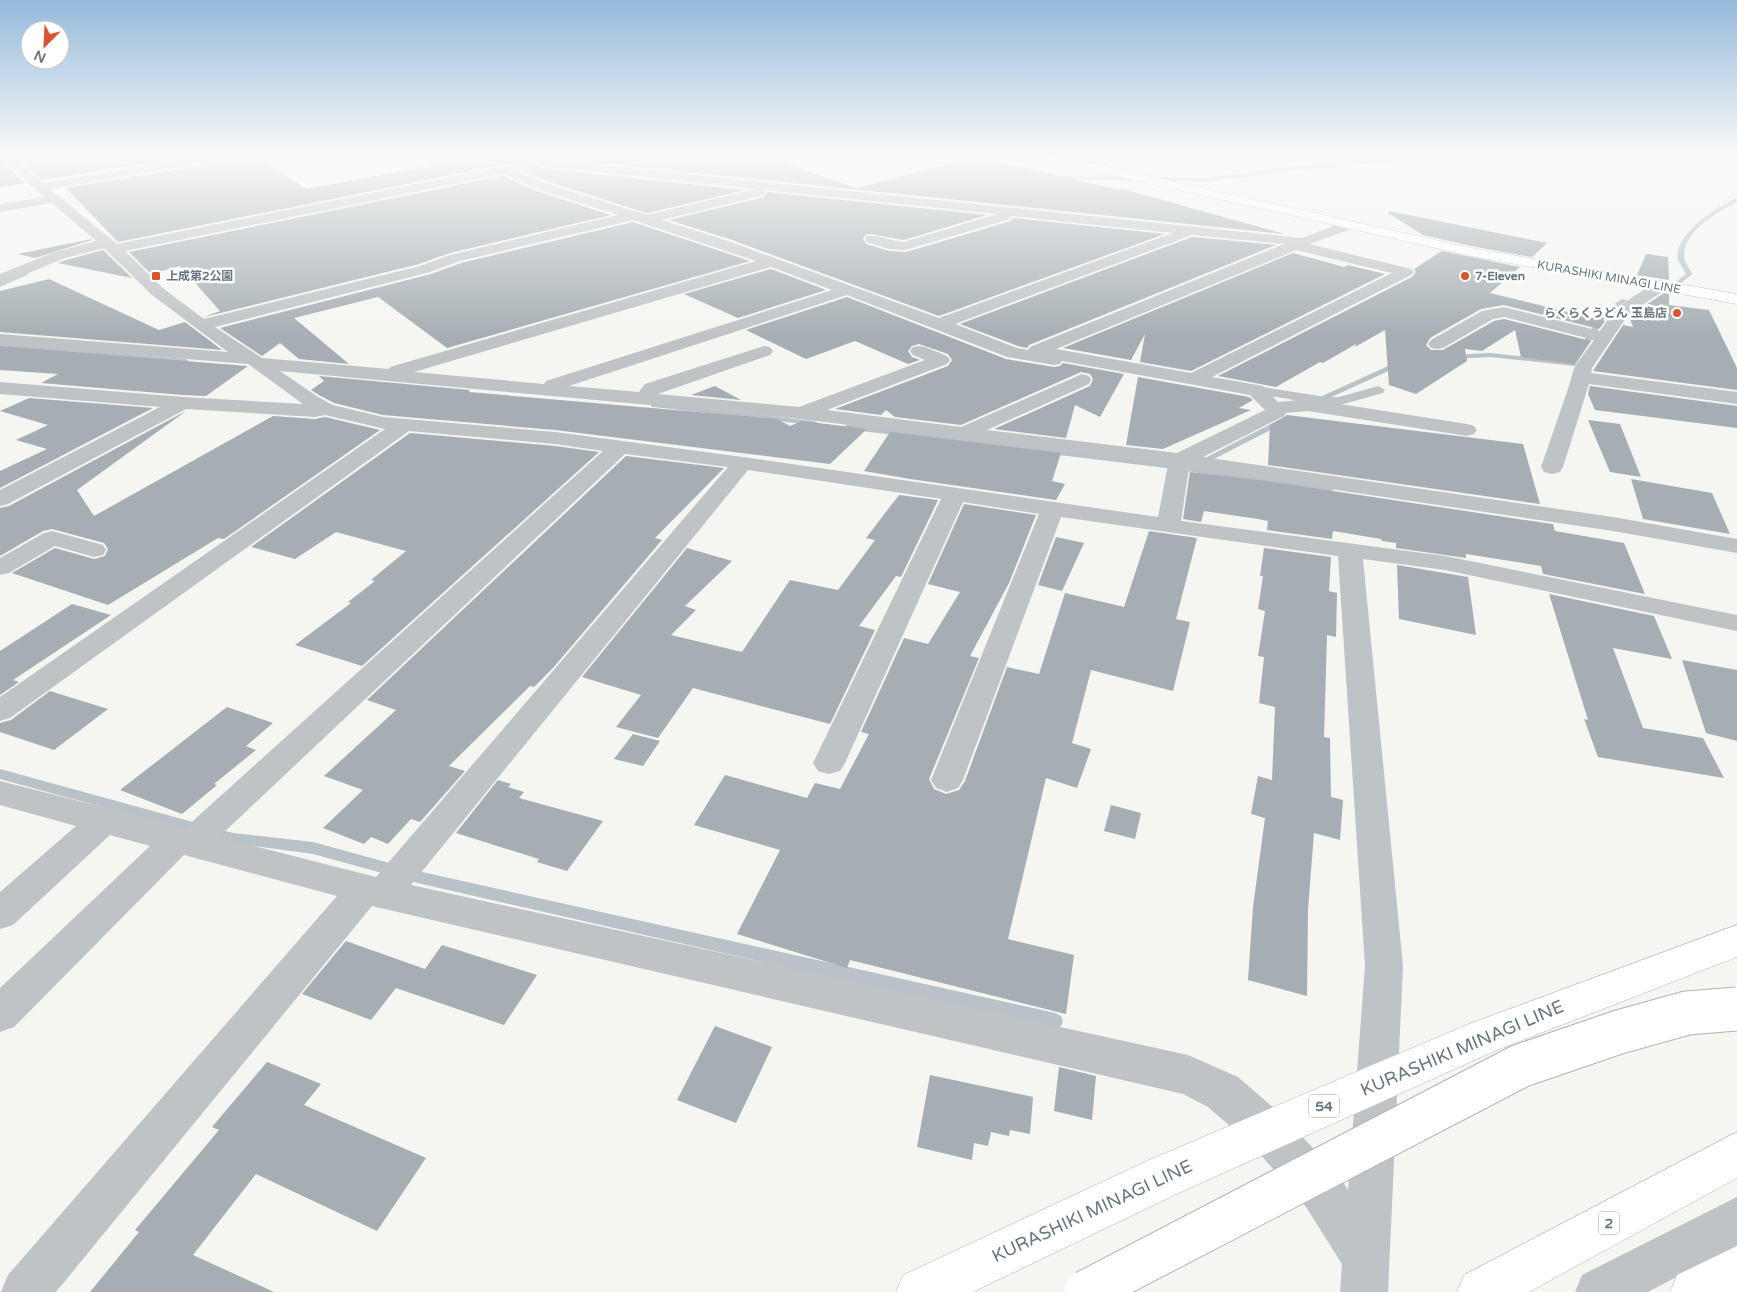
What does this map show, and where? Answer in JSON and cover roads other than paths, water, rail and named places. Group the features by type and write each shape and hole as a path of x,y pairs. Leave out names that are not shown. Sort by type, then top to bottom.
{"main road":[{"name":"KURASHIKI MINAGI LINE","path":"1310,216 1471,252 1737,299"},
{"name":"KURASHIKI MINAGI LINE","path":"920,1292 1165,1176 1268,1130 1506,1028 1737,941"},
{"path":"1086,1292 1520,1066 1619,1032 1687,1013 1737,1009"},
{"name":"2","path":"1481,1292 1737,1154"},
{"path":"1694,1292 1737,1270"}],"street":[{"path":"75,216 110,246 158,292 201,325 311,401 326,409 383,423 555,438 743,463 1168,526 1445,563 1737,623"},
{"path":"0,280 57,256 254,216"},
{"path":"201,325 425,269 455,258 645,216"},
{"path":"872,239 889,245 905,246 1004,216"},
{"path":"1053,216 1192,230 1299,244 1406,272 1195,378"},
{"path":"642,217 848,290 1013,353 1264,398 1313,403 1466,430"},
{"path":"1179,464 1278,412 1264,398 1195,378 1036,351 1349,225"},
{"path":"939,324 1192,230"},
{"path":"383,375 529,330 771,262"},
{"path":"1552,467 1583,368 1596,335 1622,312 1660,286"},
{"path":"542,389 848,290"},
{"path":"1437,344 1488,315 1504,312 1596,335"},
{"path":"0,339 260,365 645,398 801,414 961,434 1613,524 1737,546"},
{"path":"645,398 652,388 764,351"},
{"path":"801,414 941,360 919,351"},
{"path":"1581,378 1737,398"},
{"path":"961,434 1082,380"},
{"path":"0,388 183,403 314,410 326,409"},
{"path":"0,499 183,403"},
{"path":"0,711 405,425"},
{"path":"0,1014 620,447"},
{"path":"25,1292 388,881 743,463"},
{"path":"1168,526 1179,464"},
{"path":"829,763 955,494"},
{"path":"947,780 1052,509"},
{"path":"0,568 52,538 94,550"},
{"path":"1350,549 1384,966 1379,1083 1366,1276"},
{"path":"0,793 104,821 195,836 388,881 1188,1075 1223,1092 1268,1130 1322,1191 1366,1276"},
{"path":"0,914 104,821"},
{"path":"1599,1292 1737,1220"}],"lane":[{"path":"1313,403 1340,401 1378,390"}],"waterway":[{"path":"1678,283 1689,274 1682,262 1682,248 1693,231 1710,216"},
{"path":"0,285 26,274"},
{"path":"1451,357 1490,355 1572,364 1604,314 1624,300"},
{"path":"0,345 185,361"},
{"path":"1324,397 1400,364"},
{"path":"654,405 814,423"},
{"path":"1205,460 1282,422"},
{"path":"848,427 1158,464 1330,489"},
{"path":"0,774 233,838 313,848 422,878 1055,1021"}],"place":[{"name":"上成第2公園","path":"156,276"},
{"name":"7-Eleven","path":"1465,276"},
{"name":"らくらくうどん 玉島店","path":"1677,313"}]}
